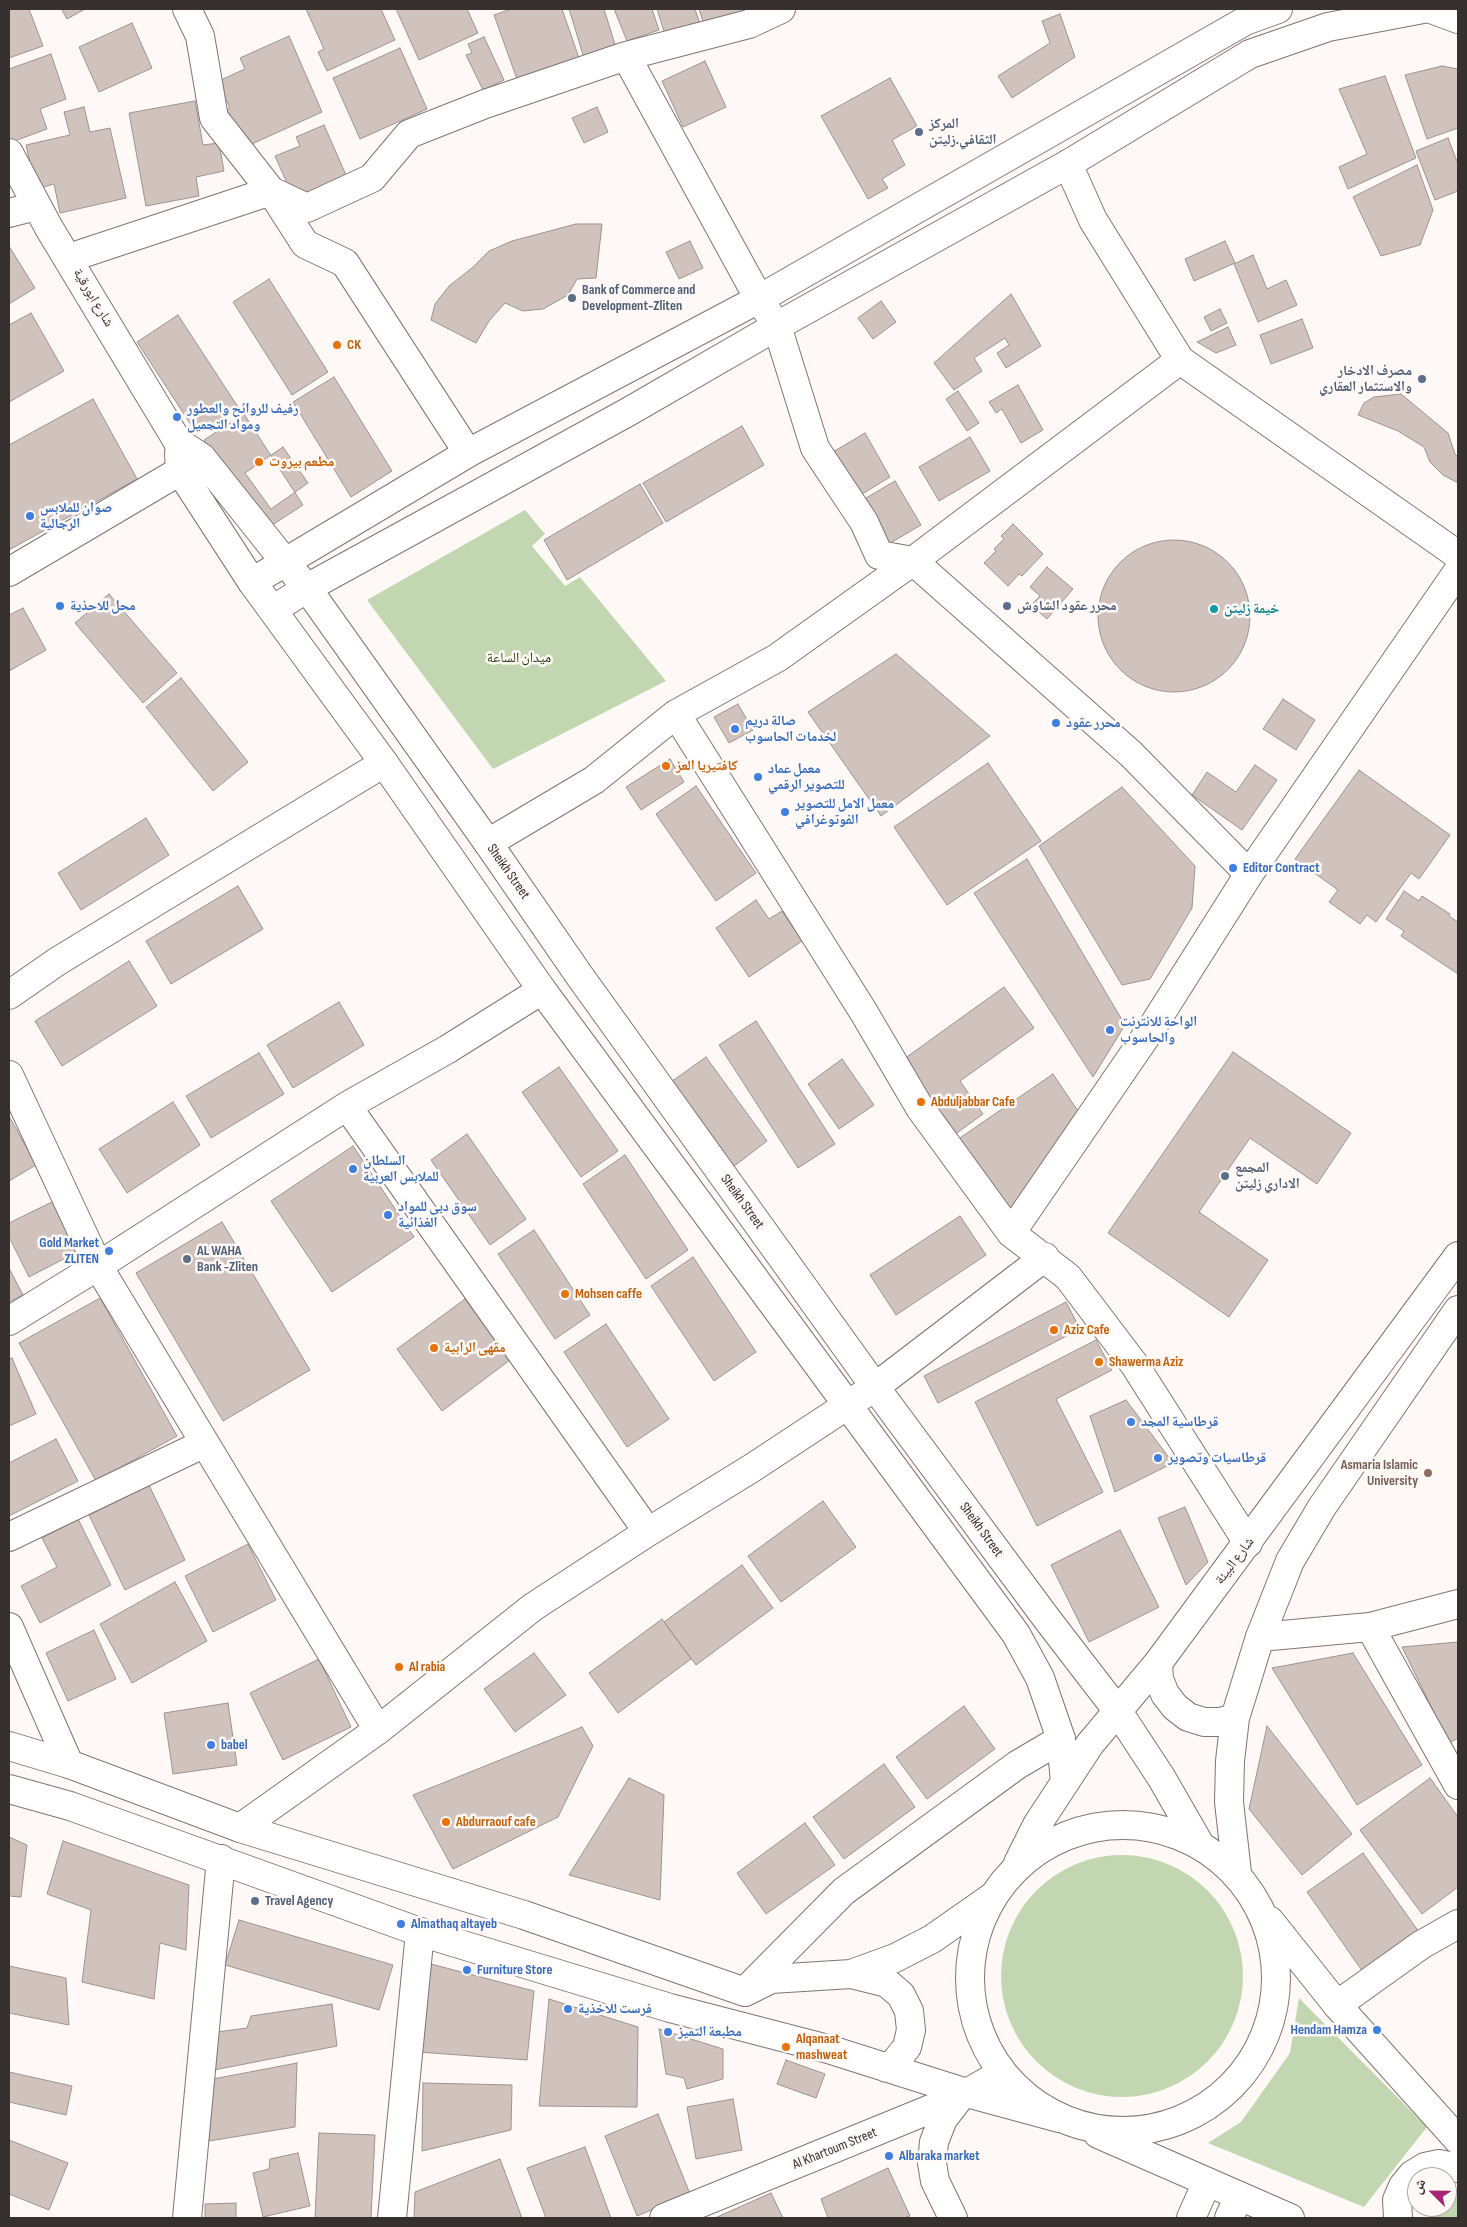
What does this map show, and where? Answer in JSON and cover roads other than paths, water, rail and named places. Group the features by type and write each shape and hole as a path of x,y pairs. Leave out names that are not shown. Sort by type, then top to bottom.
{"street":[{"path":"187,9 200,36 214,118 271,191 305,244 344,263 468,453"},
{"path":"69,258 271,191 307,208 372,178 409,134 485,104 626,56 749,24 781,9"},
{"path":"252,582 468,453 759,299 1248,15 1278,9"},
{"path":"273,610 307,588 628,412 777,326 1068,164 1250,54 1328,27 1423,9"},
{"path":"1432,9 1458,19"},
{"path":"626,56 759,299 777,326 815,448 864,522 879,555 913,561 1131,754 1249,874"},
{"name":"شارع ابورقية","path":"9,153 36,206 69,258 191,464"},
{"path":"1068,164 1094,220 1180,360 1458,555"},
{"path":"9,213 36,206"},
{"path":"488,843 594,780 676,714 778,658 913,561 1180,360"},
{"path":"9,572 191,464 252,582 384,763 542,990 1016,1634 1040,1678 1061,1739 1065,1782"},
{"name":"Sheikh Street","path":"191,464 285,562 307,588 585,983 875,1387 1117,1710 1161,1777 1199,1843"},
{"path":"1011,1233 1151,1029 1249,874 1458,571"},
{"path":"676,714 863,1011 920,1108 1011,1233 1068,1277 1134,1364 1248,1543"},
{"path":"9,995 58,961 384,763"},
{"path":"9,1321 347,1106 448,1049 542,990"},
{"path":"9,1075 98,1266 378,1730"},
{"path":"347,1106 648,1532"},
{"name":"شارع البيئة","path":"1016,1867 1038,1825 1090,1744 1158,1663 1458,1256"},
{"path":"240,1828 378,1730 533,1607 648,1532 752,1468 875,1387 1044,1257"},
{"path":"1237,1874 1229,1802 1230,1761 1235,1718 1260,1637 1290,1561 1318,1514 1458,1310"},
{"path":"9,1537 205,1442"},
{"path":"1260,1637 1370,1627 1458,1604"},
{"path":"9,1627 69,1764"},
{"path":"1370,1627 1458,1785"},
{"path":"1158,1663 1159,1679 1165,1694 1175,1707 1188,1717 1204,1722 1220,1722 1235,1718"},
{"path":"745,1992 844,1891 1017,1765 1061,1739"},
{"path":"9,1746 69,1764 240,1828 524,1915 745,1992 771,1980 851,1974 894,1958 932,1939 992,1897"},
{"path":"9,1789 70,1806 222,1859 420,1932 670,2008 828,2049 963,2095 1116,2132 1153,2128 1189,2117 1220,2096 1246,2069 1265,2036 1276,1994 1275,1951 1261,1910"},
{"path":"1290,2218 1234,2207 1207,2182 1069,2122 1028,2099 1002,2073 979,2032 970,1987 974,1940 992,1897 1016,1867 1056,1839 1103,1824 1152,1826 1199,1843 1237,1874 1261,1910 1337,2005 1458,2140"},
{"path":"187,2218 222,1859"},
{"path":"1337,2005 1422,1945 1458,1924"},
{"path":"392,2218 420,1932"},
{"path":"851,1974 886,1984 901,1995 909,2011 911,2030 907,2048 896,2062 887,2068"},
{"name":"Al Khartoum Street","path":"664,2218 963,2095 1002,2073"},
{"path":"953,2218 935,2180 934,2142 943,2119 963,2095"},
{"path":"1398,2218 1397,2200 1403,2186 1412,2175 1425,2167 1439,2164 1458,2168"},
{"path":"1191,2218 1207,2182"}],"place":[{"name":"المركز الثقافي.زليتن","path":"919,132"},
{"name":"Bank of Commerce and Development-Zliten","path":"572,298"},
{"name":"CK","path":"337,345"},
{"name":"مصرف اﻻدخار واﻻستثمار العقاري","path":"1422,379"},
{"name":"رفيف للروائح والعطور ومواد التجميل","path":"177,417"},
{"name":"مطعم بيروت","path":"259,462"},
{"name":"صوان للملابس الرجالية","path":"30,516"},
{"name":"محل للاحذية","path":"60,606"},
{"name":"محرر عقود الشاوش","path":"1007,606"},
{"name":"خيمة زليتن","path":"1214,609"},
{"name":"محرر عقود","path":"1056,723"},
{"name":"صالة دريم لخدمات الحاسوب","path":"735,729"},
{"name":"كافتيريا العز","path":"666,766"},
{"name":"معمل عماد للتصوير الرقمي","path":"758,777"},
{"name":"معمل الامل للتصوير الفوتوغرافي","path":"785,812"},
{"name":"Editor Contract","path":"1233,868"},
{"name":"الواحة للانترنت والحاسوب","path":"1110,1030"},
{"name":"Abduljabbar Cafe","path":"921,1102"},
{"name":"السلطان للملابس العربية","path":"353,1169"},
{"name":"المجمع الاداري زليتن","path":"1225,1176"},
{"name":"سوق دبي للمواد الغذائية","path":"388,1215"},
{"name":"Gold Market ZLITEN","path":"109,1251"},
{"name":"AL WAHA Bank -Zliten","path":"187,1259"},
{"name":"Mohsen caffe","path":"565,1294"},
{"name":"Aziz Cafe","path":"1054,1330"},
{"name":"مقهى الرابية","path":"434,1348"},
{"name":"Shawerma Aziz","path":"1099,1362"},
{"name":"قرطاسية المجد","path":"1131,1422"},
{"name":"قرطاسيات وتصوير","path":"1158,1458"},
{"name":"Asmaria Islamic University","path":"1428,1473"},
{"name":"Al rabia","path":"399,1667"},
{"name":"babel","path":"211,1745"},
{"name":"Abdurraouf cafe","path":"446,1822"},
{"name":"Travel Agency","path":"255,1901"},
{"name":"Almathaq altayeb","path":"401,1924"},
{"name":"Furniture Store","path":"467,1970"},
{"name":"فرست للاخذية","path":"568,2009"},
{"name":"Hendam Hamza","path":"1377,2030"},
{"name":"مطبعة التميز","path":"668,2032"},
{"name":"Alqanaat mashweat","path":"786,2047"},
{"name":"Albaraka market","path":"889,2156"}],"park label":[{"name":"ميدان الساعة","path":"519,658"}]}
